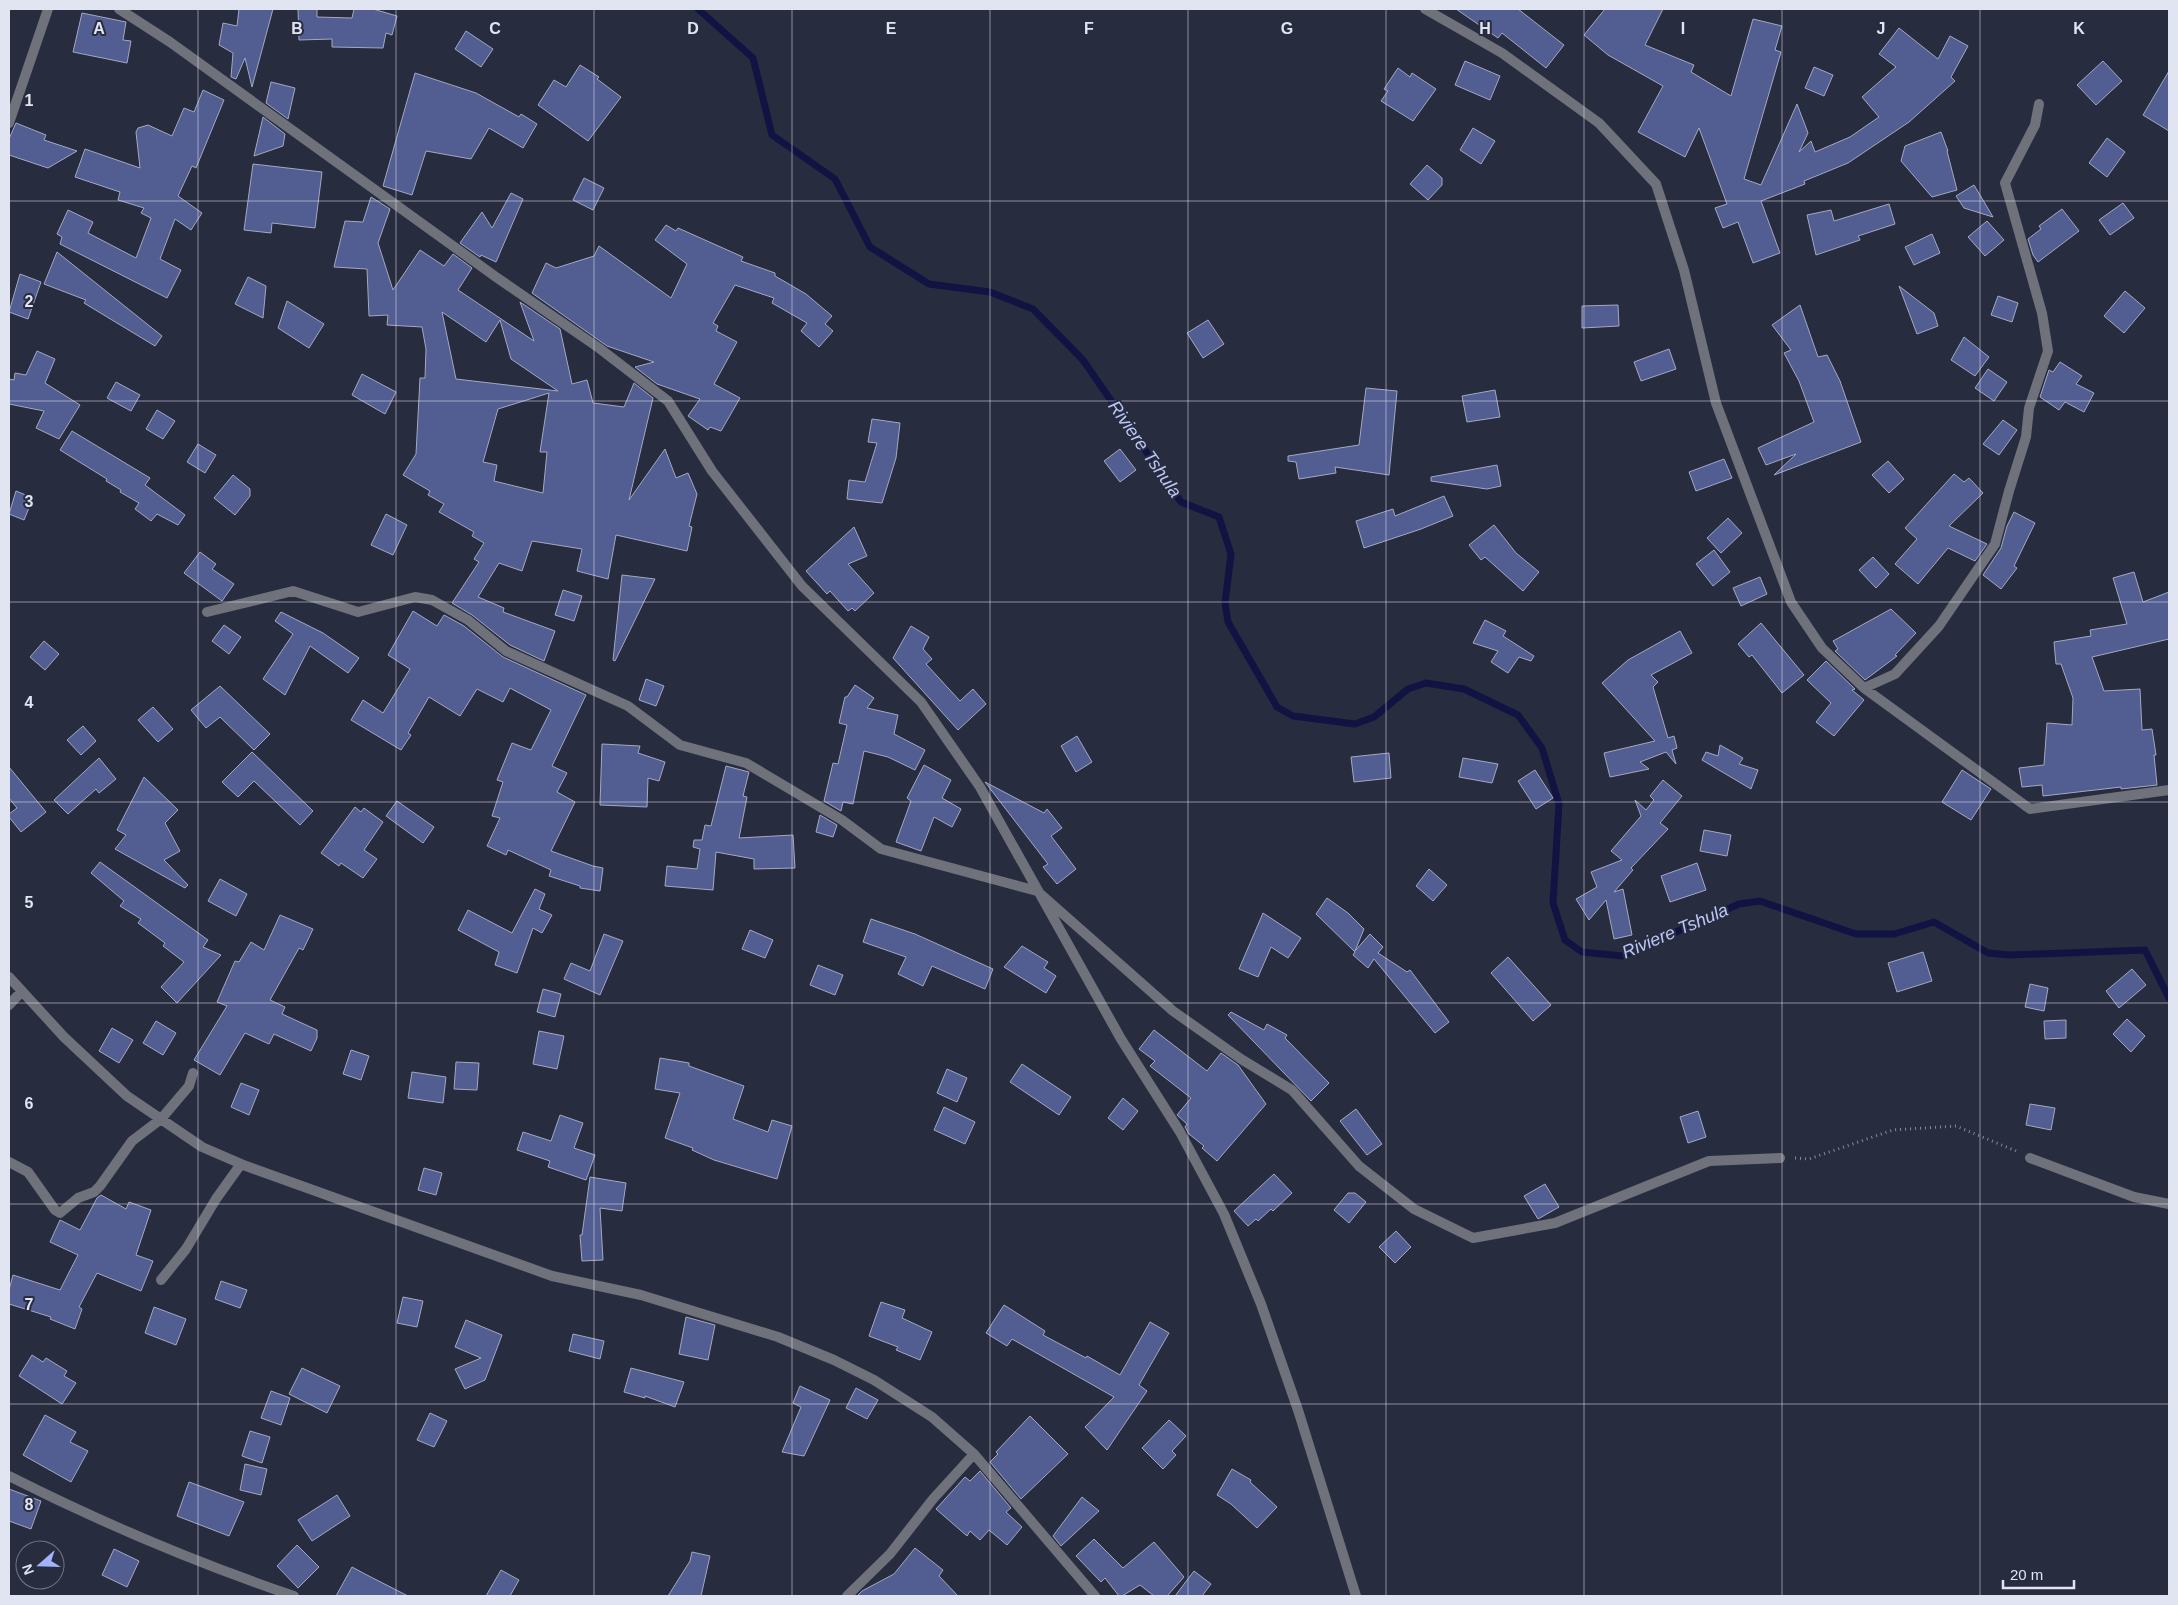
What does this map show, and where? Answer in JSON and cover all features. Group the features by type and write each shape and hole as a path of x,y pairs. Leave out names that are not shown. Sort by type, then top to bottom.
{"street":[{"path":"9,123 48,9"},
{"path":"119,9 170,42 496,278 599,348 668,401 712,471 802,586 921,702 980,787 1121,1039 1180,1132 1224,1214 1261,1304 1298,1410 1356,1596"},
{"path":"1425,9 1502,53 1599,123 1656,184 1684,270 1716,403 1791,602 1822,648 1864,688 2030,808 2169,790"},
{"path":"1864,688 1895,674 1933,633 1995,544 2026,438 2029,408 2048,350 2042,313 2005,183 2034,126 2039,104"},
{"path":"207,612 293,591 358,612 415,598 432,600 468,620 506,651 628,706 680,745 746,763 842,820 881,849 1037,891 1173,1010 1241,1059 1292,1090 1359,1166 1414,1209 1473,1238 1555,1223 1709,1162 1780,1158"},
{"path":"9,977 64,1037 128,1096 202,1147 241,1164 552,1276 641,1295 778,1337 834,1360 874,1380 932,1416 974,1454 1095,1596"},
{"path":"9,1005 22,991"},
{"path":"9,1162 28,1172 50,1204 60,1212 78,1198 94,1192 100,1186 132,1141 161,1119 189,1086 193,1073"},
{"path":"2030,1158 2134,1197 2169,1204"},
{"path":"161,1280 186,1249 216,1199 241,1164"},
{"path":"847,1596 890,1554 933,1499 974,1454"},
{"path":"9,1476 47,1496 221,1570 294,1596"}],"path":[{"path":"1780,1158 1810,1159 1894,1130 1956,1126 2030,1158"}],"building":[{"path":"239,9 273,9 252,87 245,58 236,79 231,77 233,53 219,45 223,23 237,26"},
{"path":"298,9 317,9 317,17 352,18 354,9 373,9 397,16 392,35 386,33 383,48 332,47 332,39 299,40"},
{"path":"1456,9 1518,9 1564,45 1546,68 1502,33 1498,38"},
{"path":"1605,9 1663,9 1645,45 1694,65 1691,72 1731,96 1753,19 1782,26 1775,50 1781,52 1744,179 1761,185 1797,104 1808,133 1799,152 1811,141 1815,152 1850,137 1879,117 1862,97 1896,67 1879,54 1899,28 1938,59 1950,36 1968,46 1951,77 1955,81 1909,122 1848,163 1804,181 1805,184 1761,201 1780,253 1753,263 1738,222 1723,228 1715,208 1727,204 1699,128 1685,157 1638,132 1663,86 1608,55 1584,35"},
{"path":"82,13 126,22 123,40 131,41 127,63 73,52"},
{"path":"466,31 493,49 481,67 455,49"},
{"path":"1465,61 1500,76 1490,100 1455,85"},
{"path":"2103,61 2122,81 2096,105 2077,85"},
{"path":"580,65 599,77 597,79 621,97 588,141 538,105 554,80 566,87"},
{"path":"1814,67 1833,75 1824,96 1805,88"},
{"path":"1398,68 1410,77 1412,73 1436,89 1413,121 1381,101 1388,91 1384,89"},
{"path":"2169,71 2169,131 2143,115"},
{"path":"415,73 476,93 519,117 521,114 537,124 523,148 489,128 471,159 426,151 412,195 383,186"},
{"path":"271,82 295,88 288,119 266,103"},
{"path":"203,90 224,100 196,168 192,166 178,196 202,213 191,230 175,219 160,259 181,270 167,298 60,244 62,237 57,234 68,210 93,222 88,233 136,258 151,218 141,213 144,208 118,200 120,192 75,177 85,149 140,168 136,132 138,128 148,125 172,136 184,108 194,112"},
{"path":"263,117 285,134 283,146 254,156"},
{"path":"16,123 46,135 44,140 77,151 48,168 9,155 9,139"},
{"path":"1473,128 1495,141 1481,164 1460,150"},
{"path":"1941,132 1948,151 1957,190 1932,197 1901,161 1905,146"},
{"path":"2107,138 2125,152 2107,177 2089,163"},
{"path":"253,164 322,172 315,228 272,223 271,233 244,230"},
{"path":"1427,165 1442,178 1442,185 1428,200 1410,184"},
{"path":"584,178 604,188 593,210 573,200"},
{"path":"1974,185 1993,217 1964,208 1956,196"},
{"path":"511,193 523,199 496,262 481,255 480,257 460,243 482,212 492,228"},
{"path":"371,197 390,209 378,243 393,290 420,250 444,266 453,254 472,268 458,290 534,341 520,302 560,329 572,384 587,380 593,403 624,407 634,383 653,398 629,500 665,449 676,478 688,473 697,494 689,526 692,527 687,551 616,535 608,579 577,571 582,549 532,541 522,571 499,563 478,597 504,608 503,612 555,631 544,661 510,645 472,615 452,603 479,562 474,559 484,543 472,536 474,532 439,512 444,504 428,495 430,491 403,475 416,454 420,378 425,378 426,349 422,327 387,325 388,315 369,316 367,269 334,267 345,221 363,222","holes":["442,312 486,342 500,320 511,359 558,391 456,379","549,393 540,452 547,452 543,493 494,481 497,465 483,462 498,409"]},
{"path":"2123,203 2134,218 2110,235 2099,220"},
{"path":"1889,204 1895,224 1858,236 1860,240 1816,255 1807,215 1831,210 1834,221"},
{"path":"2062,209 2079,231 2038,262 2033,255 2028,239 2041,229 2039,226"},
{"path":"1987,221 2004,240 1985,256 1968,237"},
{"path":"666,225 676,231 678,228 743,257 741,261 775,273 775,276 806,294 832,316 825,324 833,331 819,347 801,331 807,323 772,303 774,298 735,285 713,323 718,326 716,331 737,342 714,384 740,398 721,431 710,427 708,430 688,416 700,399 657,384 635,367 654,362 607,346 532,293 546,263 556,268 594,256 599,246 671,298 687,264 655,240"},
{"path":"1932,234 1940,253 1914,265 1905,247"},
{"path":"57,252 162,336 155,346 84,303 86,300 44,284"},
{"path":"20,274 41,282 28,319 9,312"},
{"path":"248,277 266,286 263,318 235,304"},
{"path":"1899,286 1934,313 1938,326 1917,334"},
{"path":"2125,291 2145,308 2124,333 2104,316"},
{"path":"1998,296 2018,303 2012,322 1991,315"},
{"path":"287,301 324,324 309,348 278,328"},
{"path":"1618,305 1619,326 1582,328 1582,306"},
{"path":"1800,305 1818,357 1827,355 1840,381 1861,442 1774,475 1796,454 1766,465 1758,448 1814,422 1799,381 1784,353 1791,350 1772,325"},
{"path":"1208,320 1224,344 1203,358 1187,333"},
{"path":"1964,337 1989,357 1975,376 1951,360"},
{"path":"1669,349 1676,369 1641,381 1634,362"},
{"path":"37,351 55,359 45,383 80,405 59,439 36,428 44,411 9,404 9,379 14,380 15,373 26,375"},
{"path":"2060,362 2082,376 2076,384 2094,393 2084,412 2065,402 2059,410 2040,397 2049,370 2053,372"},
{"path":"1988,369 2007,382 1994,401 1975,388"},
{"path":"362,374 396,392 385,414 352,395"},
{"path":"116,382 140,395 131,411 107,398"},
{"path":"1366,388 1397,391 1389,475 1335,467 1336,473 1299,479 1296,462 1288,461 1288,456 1359,445"},
{"path":"1495,390 1500,417 1467,422 1462,396"},
{"path":"157,410 175,421 163,439 146,429"},
{"path":"872,419 900,423 896,458 882,503 847,499 849,480 865,482 877,443 868,442"},
{"path":"2003,420 2017,430 1999,455 1983,444"},
{"path":"72,431 150,478 145,485 185,515 178,525 157,514 151,521 135,509 139,503 120,492 121,490 106,481 107,479 60,450"},
{"path":"198,444 216,455 205,473 187,462"},
{"path":"1120,449 1136,470 1120,482 1104,461"},
{"path":"1724,459 1732,478 1696,491 1689,472"},
{"path":"1888,461 1904,479 1889,493 1872,475"},
{"path":"1497,465 1501,486 1487,489 1431,481 1431,477"},
{"path":"1954,474 1964,482 1969,478 1983,493 1949,526 1987,544 1975,561 1948,548 1918,584 1895,564 1917,539 1905,528"},
{"path":"233,475 250,489 250,496 235,515 214,498"},
{"path":"16,491 33,498 24,520 9,514"},
{"path":"1444,496 1453,516 1364,548 1356,521 1393,509 1395,516"},
{"path":"2014,512 2035,523 2014,566 2017,568 2001,589 1983,575 2001,548 2007,526"},
{"path":"386,514 407,525 393,555 371,545"},
{"path":"1728,518 1742,533 1721,553 1707,538"},
{"path":"1494,525 1516,553 1539,572 1523,591 1485,557 1481,560 1469,545"},
{"path":"854,527 867,556 848,564 874,593 855,611 852,608 848,611 830,591 827,594 806,571"},
{"path":"1714,550 1730,572 1713,586 1696,564"},
{"path":"200,552 216,564 212,569 234,584 222,601 184,573"},
{"path":"1873,557 1889,574 1876,588 1859,570"},
{"path":"2134,572 2143,602 2169,592 2169,639 2092,657 2104,691 2140,689 2142,730 2152,729 2156,755 2154,755 2157,785 2043,796 2042,785 2022,787 2019,768 2044,765 2047,723 2072,725 2073,698 2061,664 2056,664 2054,642 2091,636 2090,630 2127,624 2113,578"},
{"path":"622,575 655,579 615,661 613,660"},
{"path":"1760,577 1767,594 1741,606 1733,588"},
{"path":"563,590 582,596 574,621 555,615"},
{"path":"1891,609 1916,633 1895,655 1897,656 1865,680 1835,651 1838,649 1833,641"},
{"path":"413,611 437,626 444,615 464,626 503,657 586,695 552,766 567,773 557,792 575,802 551,851 603,868 600,891 580,888 580,886 549,876 551,870 508,850 506,855 487,846 500,818 492,816 503,782 497,780 512,743 531,750 551,710 510,688 503,702 477,689 460,716 429,697 408,733 411,735 401,750 351,720 363,700 383,713 410,669 388,655"},
{"path":"281,612 323,633 359,658 348,673 310,646 285,695 263,679 293,634 275,621"},
{"path":"1485,620 1506,631 1503,636 1534,656 1531,661 1519,657 1508,673 1491,662 1498,651 1473,643"},
{"path":"1761,623 1804,675 1782,693 1752,655 1749,657 1738,644"},
{"path":"224,625 241,637 229,654 212,641"},
{"path":"911,626 929,637 923,649 932,659 926,664 960,701 973,689 986,704 958,730 893,658"},
{"path":"1680,631 1692,653 1651,675 1658,682 1653,687 1668,738 1674,736 1677,748 1672,750 1676,764 1666,752 1640,762 1649,769 1610,777 1604,753 1655,741 1602,683 1628,660"},
{"path":"44,641 59,654 45,670 30,657"},
{"path":"1826,661 1855,689 1852,690 1864,700 1834,736 1816,722 1831,703 1807,680"},
{"path":"646,679 664,686 656,706 639,700"},
{"path":"855,685 874,698 867,708 898,715 894,734 925,750 915,770 888,757 864,751 853,804 843,802 841,811 824,801 833,763 838,764 847,725 839,723 845,697 847,697"},
{"path":"220,686 270,734 254,750 220,717 206,728 191,710"},
{"path":"153,707 173,729 158,742 138,720"},
{"path":"83,726 96,741 81,755 67,740"},
{"path":"1077,736 1092,762 1076,772 1061,746"},
{"path":"602,744 640,746 638,753 665,762 659,781 648,778 647,807 600,805"},
{"path":"1720,745 1743,758 1739,764 1758,770 1751,789 1702,760 1706,752 1718,756"},
{"path":"252,752 313,811 300,825 254,781 238,797 222,782"},
{"path":"1389,753 1391,778 1354,782 1351,757"},
{"path":"99,758 116,779 99,793 96,789 68,814 54,800"},
{"path":"1463,758 1498,764 1492,783 1459,777"},
{"path":"924,765 951,780 942,798 961,809 952,827 934,817 921,851 896,842 911,801 907,798"},
{"path":"726,766 749,772 743,796 747,797 739,838 793,835 795,868 754,869 754,859 716,852 713,890 665,886 667,866 697,869 700,849 693,847 694,840 702,840 705,825 711,826"},
{"path":"9,767 46,812 21,832 9,817 9,814 17,808 9,798"},
{"path":"1535,770 1553,798 1536,809 1518,781"},
{"path":"1962,770 1991,789 1971,820 1942,802"},
{"path":"144,777 178,810 165,823 180,851 164,860 188,885 185,888 115,849 126,835 117,830"},
{"path":"1663,780 1682,796 1660,823 1668,829 1631,868 1633,870 1614,892 1623,889 1632,935 1614,939 1606,900 1589,920 1576,899 1597,887 1591,872 1622,860 1611,851 1641,816 1635,800 1646,810 1654,800 1650,796"},
{"path":"985,782 1044,813 1047,809 1062,828 1051,836 1076,869 1057,884 1043,867 1048,864"},
{"path":"397,801 434,827 423,843 386,816"},
{"path":"355,807 361,812 364,808 383,822 364,850 377,859 363,878 341,863 339,866 321,853"},
{"path":"820,815 837,825 833,837 816,832"},
{"path":"1704,830 1731,835 1727,856 1700,851"},
{"path":"100,862 208,940 203,947 221,955 177,1003 161,987 184,962 163,946 165,943 138,923 141,919 120,906 124,901 91,873"},
{"path":"1697,863 1706,890 1670,902 1661,876"},
{"path":"1429,869 1447,885 1433,901 1416,886"},
{"path":"220,879 247,894 236,916 208,901"},
{"path":"535,889 545,894 539,909 552,915 542,933 533,928 517,973 495,965 499,952 458,930 468,910 512,933"},
{"path":"1327,898 1348,913 1364,929 1355,951 1370,934 1383,947 1378,953 1407,972 1410,970 1449,1022 1435,1033 1374,959 1368,968 1353,955 1355,952 1316,914"},
{"path":"1263,913 1301,938 1288,958 1271,947 1258,977 1239,969"},
{"path":"280,915 313,929 303,950 299,948 270,1000 285,1007 282,1014 317,1030 317,1038 311,1051 274,1034 269,1044 245,1033 220,1075 194,1060 227,1006 217,1002 235,961 239,962 251,942 264,950"},
{"path":"871,919 915,934 993,969 985,989 932,966 923,986 898,974 906,957 863,942"},
{"path":"750,930 773,940 765,958 742,949"},
{"path":"604,934 623,941 600,995 564,979 571,963 590,971"},
{"path":"1022,946 1048,962 1044,968 1056,976 1046,993 1004,967"},
{"path":"1923,952 1932,981 1897,992 1888,963"},
{"path":"1508,957 1551,1005 1533,1021 1491,973"},
{"path":"818,965 843,975 835,995 810,985"},
{"path":"2132,969 2146,985 2119,1008 2106,991"},
{"path":"2030,984 2048,988 2044,1011 2025,1007"},
{"path":"543,989 561,994 555,1017 537,1012"},
{"path":"1231,1012 1264,1030 1267,1024 1287,1035 1285,1038 1329,1083 1311,1101 1228,1015"},
{"path":"2127,1019 2145,1036 2131,1052 2113,1034"},
{"path":"2066,1020 2066,1038 2045,1039 2044,1021"},
{"path":"156,1021 176,1033 163,1055 143,1043"},
{"path":"112,1028 133,1040 119,1063 99,1051"},
{"path":"1154,1030 1207,1071 1221,1053 1238,1065 1266,1104 1217,1161 1202,1148 1204,1146 1189,1134 1185,1127 1187,1124 1177,1115 1191,1098 1150,1066 1155,1061 1139,1049"},
{"path":"539,1031 564,1036 557,1069 533,1064"},
{"path":"351,1050 369,1056 361,1080 343,1074"},
{"path":"660,1058 689,1063 689,1066 744,1086 733,1119 768,1132 772,1120 792,1126 777,1179 714,1160 692,1150 693,1148 665,1138 680,1093 655,1089"},
{"path":"456,1062 479,1063 477,1090 454,1089"},
{"path":"1022,1064 1071,1097 1059,1115 1010,1082"},
{"path":"947,1069 967,1078 957,1102 937,1093"},
{"path":"412,1072 446,1077 443,1103 408,1098"},
{"path":"241,1083 259,1090 249,1115 231,1107"},
{"path":"1123,1098 1138,1111 1123,1130 1108,1118"},
{"path":"2030,1104 2055,1108 2051,1130 2026,1125"},
{"path":"944,1107 975,1122 965,1144 934,1130"},
{"path":"1356,1109 1382,1144 1367,1155 1340,1121"},
{"path":"1698,1111 1706,1137 1688,1143 1680,1117"},
{"path":"560,1115 583,1123 574,1148 595,1155 586,1180 548,1167 550,1161 517,1150 523,1132 551,1141"},
{"path":"424,1168 442,1173 436,1195 418,1190"},
{"path":"1274,1174 1292,1193 1273,1211 1271,1209 1258,1221 1256,1219 1248,1226 1234,1211"},
{"path":"590,1177 626,1183 622,1211 600,1208 603,1260 582,1261 580,1235 582,1235"},
{"path":"1545,1184 1559,1207 1538,1219 1524,1196"},
{"path":"1348,1193 1355,1193 1366,1202 1349,1223 1334,1210"},
{"path":"101,1195 126,1209 129,1202 151,1210 136,1255 153,1261 141,1291 97,1273 79,1307 82,1309 75,1329 50,1319 51,1317 9,1304 9,1290 13,1275 60,1290 78,1255 50,1242 60,1220 80,1230 97,1198"},
{"path":"1396,1231 1411,1247 1395,1263 1379,1247"},
{"path":"221,1281 247,1290 240,1308 215,1299"},
{"path":"403,1297 423,1301 417,1327 397,1323"},
{"path":"881,1302 905,1310 902,1318 932,1332 920,1360 896,1350 898,1347 869,1336"},
{"path":"1004,1305 1045,1331 1043,1335 1086,1358 1087,1356 1120,1375 1150,1322 1169,1333 1139,1385 1147,1391 1107,1450 1085,1427 1114,1397 1012,1339 1007,1346 986,1333"},
{"path":"154,1307 186,1319 176,1345 145,1333"},
{"path":"686,1317 715,1325 708,1360 679,1354"},
{"path":"466,1320 502,1335 485,1380 465,1389 455,1369 481,1358 455,1347"},
{"path":"573,1334 604,1341 600,1359 569,1351"},
{"path":"32,1355 43,1362 46,1358 67,1371 64,1376 76,1383 62,1404 19,1376"},
{"path":"302,1368 340,1386 327,1413 289,1394"},
{"path":"631,1368 684,1382 675,1407 645,1396 645,1398 624,1392"},
{"path":"800,1386 830,1400 804,1456 782,1452 801,1407 793,1403"},
{"path":"856,1388 878,1400 867,1419 846,1408"},
{"path":"271,1391 290,1398 281,1425 261,1418"},
{"path":"430,1413 447,1421 434,1447 417,1440"},
{"path":"45,1415 76,1432 70,1442 88,1451 71,1482 23,1455"},
{"path":"1030,1416 1068,1454 1021,1499 990,1462 998,1454 996,1452"},
{"path":"1169,1420 1186,1436 1172,1451 1176,1455 1163,1469 1142,1448"},
{"path":"250,1431 270,1437 262,1463 242,1456"},
{"path":"245,1464 267,1469 261,1495 240,1490"},
{"path":"1232,1469 1251,1480 1250,1482 1277,1507 1257,1528 1231,1504 1217,1495"},
{"path":"980,1471 1011,1508 1006,1512 1022,1527 1007,1545 989,1530 980,1540 970,1531 967,1536 936,1509 965,1477 970,1481"},
{"path":"189,1482 244,1502 229,1536 177,1516"},
{"path":"9,1489 41,1501 31,1529 9,1521"},
{"path":"337,1495 350,1516 312,1541 298,1520"},
{"path":"1082,1497 1099,1511 1061,1546 1053,1536"},
{"path":"1094,1539 1123,1568 1154,1542 1184,1577 1167,1596 1154,1596 1140,1585 1119,1596 1105,1578 1101,1582 1076,1556"},
{"path":"297,1545 319,1567 298,1588 277,1566"},
{"path":"915,1548 943,1570 939,1576 958,1596 857,1596 862,1591 894,1574"},
{"path":"114,1549 139,1561 127,1587 102,1575"},
{"path":"692,1552 710,1556 701,1596 668,1596 690,1561"},
{"path":"352,1567 365,1574 408,1596 336,1596"},
{"path":"501,1570 519,1580 510,1596 486,1596"},
{"path":"1194,1571 1211,1584 1202,1596 1175,1596"}],"waterway":[{"name":"Riviere Tshula","path":"698,9 753,58 772,135 835,179 870,247 929,284 990,292 1033,309 1083,360 1181,502 1219,517 1231,554 1225,603 1228,622 1277,707 1293,716 1355,724 1374,717 1408,689 1426,683 1464,689 1518,715 1542,748 1559,804 1553,903 1565,940 1582,952 1622,956 1739,904 1760,901 1856,934 1894,934 1934,922 1988,953 2009,955 2145,950 2169,998"}]}
